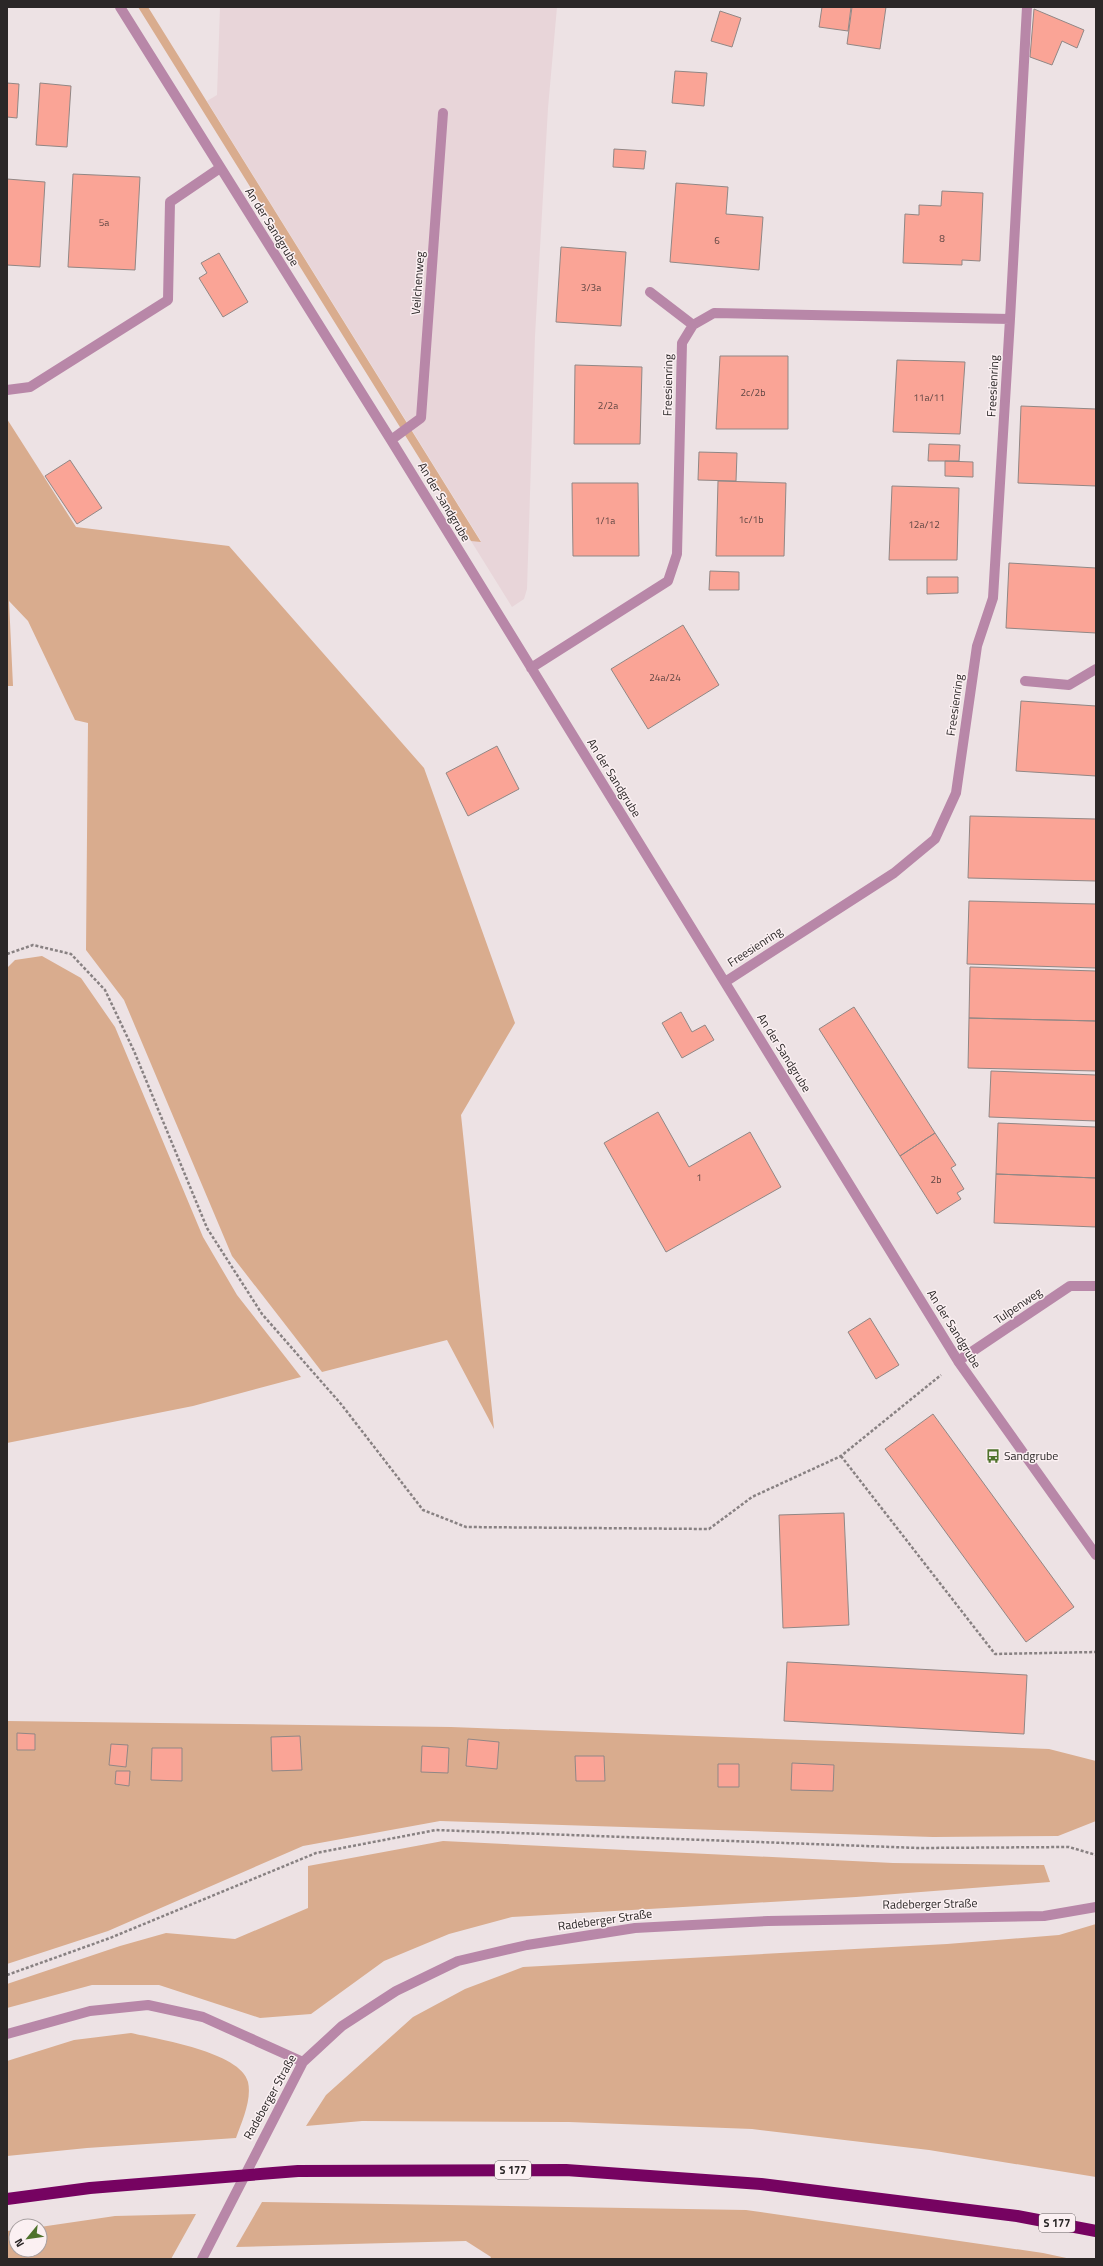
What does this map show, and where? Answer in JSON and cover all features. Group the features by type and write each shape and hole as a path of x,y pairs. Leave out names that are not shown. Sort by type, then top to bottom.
{"highway":[{"name":"S 177","path":"7,2199 90,2188 298,2171 566,2170 761,2184 1017,2216 1096,2231"}],"street":[{"name":"An der Sandgrube","path":"120,7 390,440 958,1361 1096,1555"},
{"name":"Freesienring","path":"725,982 900,868 935,839 956,792 977,646 993,598 1010,319 1022,56 1027,7"},
{"name":"Veilchenweg","path":"390,440 421,418 443,114"},
{"path":"7,390 10,391 30,387 168,300 170,202 220,168"},
{"path":"650,292 692,325 714,313 1010,319"},
{"name":"Freesienring","path":"531,668 668,581 677,554 682,343 692,325"},
{"path":"1025,681 1069,685 1096,669"},
{"name":"Tulpenweg","path":"958,1361 1070,1286 1096,1286"},
{"name":"Radeberger Straße","path":"202,2259 285,2093 303,2062 342,2026 396,1991 458,1961 527,1946 635,1928 768,1921 1044,1916 1096,1907"},
{"path":"7,2034 90,2011 148,2005 203,2017 303,2062"}],"path":[{"path":"7,954 33,944 71,954 105,990 134,1051 207,1228 262,1314 341,1404 423,1510 466,1527 709,1529 752,1497 841,1456 958,1361"},
{"path":"841,1456 995,1654 1096,1652"},
{"path":"7,1975 110,1938 316,1853 436,1830 919,1848 1069,1847 1096,1855"}],"shaded area":[{"path":"138,7 148,7 481,542 471,541"},
{"path":"220,7 557,7 548,108 535,336 527,589 524,599 512,607 471,541 481,541 207,101 217,95"},
{"path":"7,419 76,527 229,546 424,768 515,1023 461,1115 494,1429 447,1340 322,1372 232,1256 124,1000 86,950 88,723 75,720 28,621 9,601 13,686 7,686"},
{"path":"42,956 81,978 115,1027 203,1237 237,1295 301,1377 193,1406 7,1443 7,968 15,960"},
{"path":"7,1721 451,1727 1049,1749 1096,1761 1096,1821 1058,1836 933,1837 440,1821 303,1846 108,1931 7,1964"},
{"path":"443,1841 893,1863 1044,1865 1050,1882 856,1897 512,1917 449,1934 384,1961 311,2014 260,2018 159,1985 92,1985 7,2008 7,1984 120,1946 166,1933 235,1939 308,1908 308,1866"},
{"path":"1096,1924 1096,2177 929,2150 752,2129 569,2122 362,2121 306,2126 326,2095 413,2017 465,1989 523,1967 947,1944 1059,1935"},
{"path":"131,2033 197,2048 230,2063 242,2072 248,2082 249,2096 246,2110 236,2138 87,2148 7,2156 7,2061 74,2040"},
{"path":"262,2202 746,2210 1043,2253 1071,2259 490,2259 491,2257 466,2241 236,2247"},
{"path":"196,2214 171,2259 7,2259 7,2231 8,2258 48,2258 48,2226 115,2216"}],"building":[{"path":"822,7 851,7 848,31 819,27"},
{"path":"852,7 886,7 880,49 847,44"},
{"path":"1034,9 1084,30 1077,48 1062,41 1052,65 1030,57"},
{"path":"720,11 741,18 732,47 711,41"},
{"path":"675,71 707,73 704,106 672,103"},
{"path":"7,83 19,84 17,118 7,117"},
{"path":"40,83 71,86 67,147 36,145"},
{"path":"614,149 646,151 644,169 613,167"},
{"path":"73,174 140,177 135,270 68,267"},
{"path":"7,179 45,182 40,267 7,265"},
{"path":"676,183 728,187 726,214 763,217 759,270 670,262"},
{"path":"942,191 983,193 980,261 962,260 962,265 903,263 905,214 919,215 919,205 941,206"},
{"path":"561,247 626,252 621,326 556,322"},
{"path":"219,253 248,302 223,317 199,278 207,273 201,263"},
{"path":"720,356 788,356 788,429 716,429"},
{"path":"897,360 965,362 960,434 893,432"},
{"path":"575,365 642,367 640,444 574,444"},
{"path":"1021,406 1096,409 1096,486 1018,483"},
{"path":"929,444 960,445 959,461 928,461"},
{"path":"699,452 737,453 736,481 698,480"},
{"path":"70,460 102,508 77,524 45,476"},
{"path":"945,461 973,462 973,477 945,476"},
{"path":"718,481 786,483 784,556 716,556"},
{"path":"572,483 638,483 639,556 573,556"},
{"path":"892,486 959,488 957,560 889,560"},
{"path":"1009,563 1096,568 1096,633 1006,628"},
{"path":"710,571 739,572 739,590 709,590"},
{"path":"927,577 958,577 958,593 927,594"},
{"path":"683,625 719,685 648,729 611,669"},
{"path":"1021,701 1096,706 1096,776 1016,771"},
{"path":"497,746 519,789 468,816 446,773"},
{"path":"970,816 1096,819 1096,881 968,878"},
{"path":"969,901 1096,904 1096,968 967,964"},
{"path":"970,967 1096,971 1096,1021 969,1018"},
{"path":"854,1007 935,1133 900,1156 819,1029"},
{"path":"681,1012 692,1032 705,1025 714,1040 682,1058 662,1023"},
{"path":"969,1018 1096,1021 1096,1071 968,1068"},
{"path":"991,1071 1096,1075 1096,1121 989,1117"},
{"path":"658,1112 689,1167 750,1132 781,1187 666,1252 604,1143"},
{"path":"998,1123 1096,1127 1096,1178 996,1174"},
{"path":"935,1133 956,1165 951,1168 964,1189 957,1193 961,1199 937,1214 900,1156"},
{"path":"996,1174 1096,1178 1096,1227 994,1223"},
{"path":"870,1318 899,1365 876,1379 848,1332"},
{"path":"933,1414 1074,1607 1026,1642 885,1449"},
{"path":"844,1513 849,1625 783,1628 779,1515"},
{"path":"787,1662 1027,1675 1024,1734 784,1721"},
{"path":"17,1733 35,1734 35,1750 17,1750"},
{"path":"300,1736 302,1770 272,1771 271,1737"},
{"path":"468,1739 499,1742 497,1769 466,1766"},
{"path":"111,1744 128,1745 126,1767 109,1765"},
{"path":"422,1746 449,1748 448,1773 421,1772"},
{"path":"152,1748 182,1748 182,1781 151,1780"},
{"path":"575,1756 604,1756 605,1781 576,1781"},
{"path":"792,1763 834,1765 833,1791 791,1790"},
{"path":"718,1764 739,1764 739,1787 718,1787"},
{"path":"116,1771 130,1771 129,1786 115,1784"}],"place":[{"name":"Sandgrube","path":"993,1456"}]}
